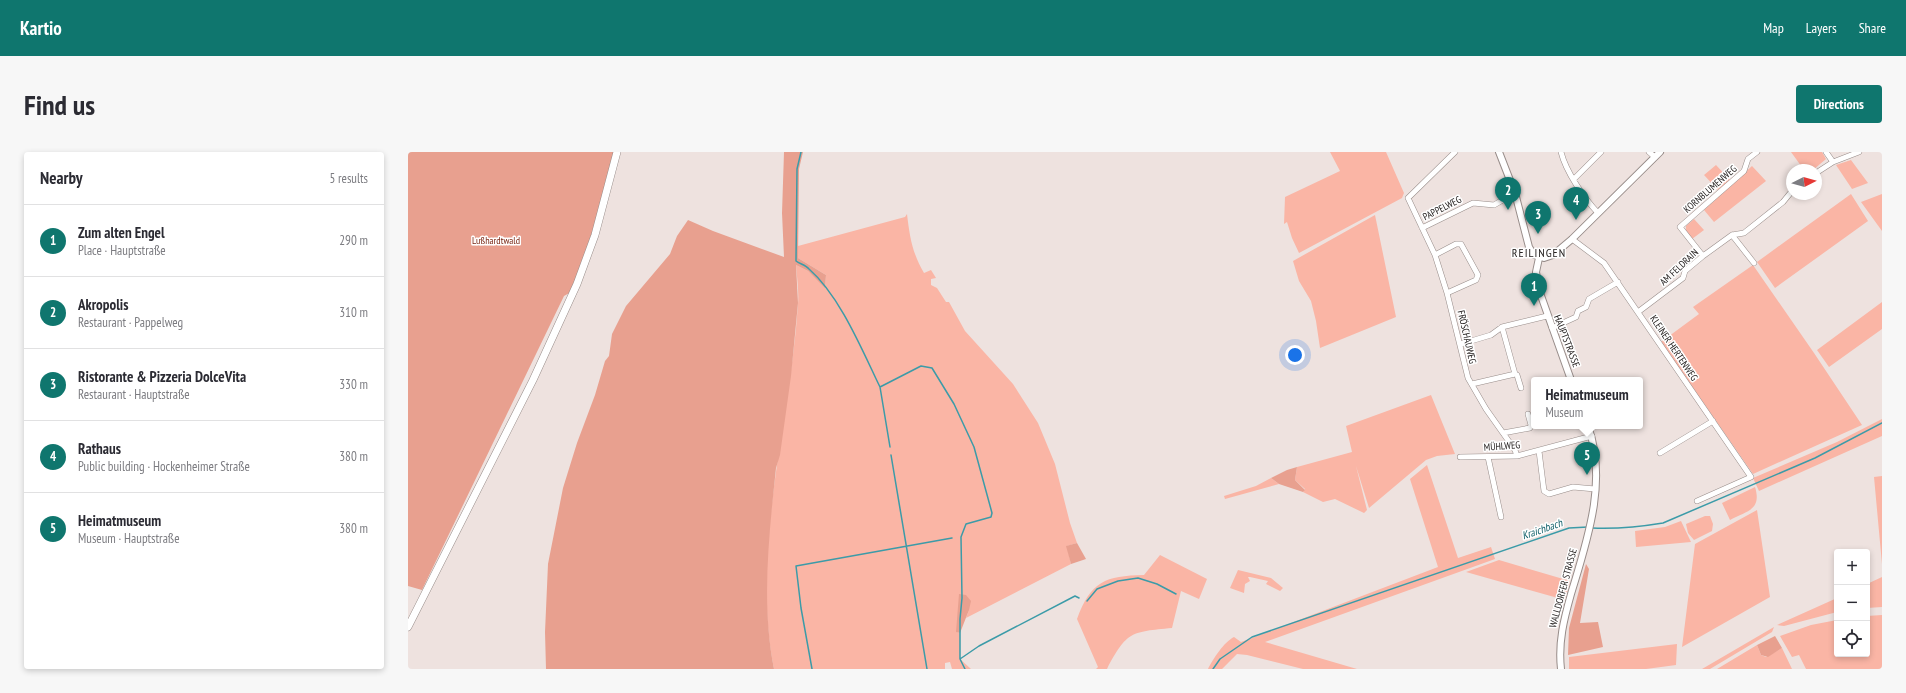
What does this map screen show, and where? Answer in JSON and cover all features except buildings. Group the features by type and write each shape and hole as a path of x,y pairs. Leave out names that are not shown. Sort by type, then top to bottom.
{"main road":[{"path":"408,627 533,380 577,284 595,236 617,152"}],"street":[{"name":"FRÖSCHAUWEG","path":"1455,152 1408,198 1435,255 1461,344 1462,358 1472,384 1486,409 1515,450 1517,456"},
{"path":"1499,152 1515,193 1529,247 1539,258 1544,258 1553,254 1572,239 1660,152"},
{"path":"1561,152 1565,166 1586,198 1598,213"},
{"path":"1574,179 1601,152"},
{"path":"1650,152 1655,157"},
{"name":"KORNBLUMENWEG","path":"1703,256 1680,227 1744,171 1748,159 1757,152"},
{"path":"1826,152 1833,162"},
{"path":"1822,169 1833,162 1858,152"},
{"name":"PAPPELWEG","path":"1422,228 1473,203 1494,205 1515,193"},
{"name":"AM FELDRAIN","path":"1638,312 1683,278 1685,271 1703,256 1732,235 1744,233 1786,198"},
{"path":"1732,235 1754,262"},
{"name":"KLEINER HERTENWEG","path":"1572,239 1602,260 1751,477 1697,501"},
{"path":"1435,255 1456,244 1461,244 1478,275 1476,280 1447,292"},
{"name":"HAUPTSTRASSE","path":"1539,258 1536,272 1539,290 1570,377"},
{"path":"1552,328 1576,317 1578,311 1586,307 1589,299 1618,282"},
{"path":"1461,344 1491,335 1502,327 1547,316"},
{"path":"1502,327 1514,374 1517,374 1520,388"},
{"path":"1472,384 1514,374"},
{"path":"1503,433 1530,428 1528,414"},
{"path":"1660,453 1713,421"},
{"path":"1539,451 1544,491 1546,493 1578,486 1595,489 1596,460 1592,436 1589,429"},
{"name":"MÜHLWEG","path":"1460,457 1517,456 1592,436"},
{"path":"1488,457 1501,517"},
{"name":"WALLDORFER STRASSE","path":"1561,669 1560,647 1562,628 1588,537 1595,489"}],"shaded area":[{"path":"1330,152 1386,152 1404,193 1402,198 1299,253 1287,222 1284,224 1285,197 1340,171"},
{"path":"1791,152 1822,152 1826,159 1820,164 1800,164"},
{"path":"1851,160 1868,183 1852,189 1836,165"},
{"path":"1716,165 1730,180 1718,190 1704,175"},
{"path":"1752,166 1766,181 1714,222 1704,210"},
{"path":"1851,194 1868,221 1775,288 1757,262"},
{"path":"1882,194 1882,231 1861,202"},
{"path":"907,214 911,238 917,258 924,273 931,270 936,278 931,279 931,285 937,288 946,302 949,302 965,331 1013,384 1038,423 1055,464 1070,523 1077,543 1067,546 1071,564 966,618 969,610 957,632 960,633 960,659 971,669 952,669 950,662 945,663 945,669 774,669 768,624 766,578 774,486 794,349 798,299 796,265 808,271 825,287 826,275 798,258 798,246 905,217"},
{"path":"1375,215 1396,317 1320,348 1311,301 1299,281 1293,261"},
{"path":"1694,219 1704,230 1692,239 1686,231 1686,226"},
{"path":"1753,265 1862,425 1753,474 1661,342 1699,314 1693,307"},
{"path":"1882,302 1882,329 1829,367 1817,350"},
{"path":"1431,395 1455,454 1437,456 1426,460 1369,508 1356,466 1367,510 1364,513 1335,499 1323,502 1303,492 1305,489 1295,480 1297,467 1352,452 1346,426"},
{"path":"1882,419 1882,436 1759,491 1753,478 1837,442"},
{"path":"1427,465 1458,558 1491,547 1495,559 1265,642 1357,669 1303,669 1247,655 1237,654 1222,669 1208,669 1223,647 1230,639 1234,637 1241,642 1438,567 1410,479"},
{"path":"1882,476 1882,564 1874,477"},
{"path":"1271,478 1279,484 1225,499 1224,496 1256,486"},
{"path":"1755,487 1757,495 1755,505 1752,509 1730,520 1722,503"},
{"path":"1757,510 1770,597 1682,647 1695,544"},
{"path":"1705,516 1710,516 1713,524 1712,531 1694,540 1688,533 1686,524"},
{"path":"1681,521 1691,542 1636,547 1635,531 1665,527"},
{"path":"1160,555 1207,579 1199,599 1181,591 1172,628 1147,631 1132,636 1120,647 1107,669 1096,669 1098,667 1077,619 1082,606 1088,596 1101,583 1109,579 1119,577 1144,575"},
{"path":"1499,560 1570,581 1565,600 1466,572"},
{"path":"1238,570 1271,578 1283,588 1280,591 1266,584 1268,581 1248,577 1250,581 1245,584 1244,593 1230,588"},
{"path":"1882,577 1882,607 1870,608 1870,583"},
{"path":"1834,599 1834,613 1784,626 1777,625"},
{"path":"1882,615 1882,669 1806,669 1799,655 1792,657 1780,636 1811,625 1834,621 1834,657 1870,657 1870,616"},
{"path":"1774,627 1772,632 1710,669 1702,669"},
{"path":"1677,644 1676,665 1646,669 1569,669 1569,657"},
{"path":"1757,645 1761,655 1766,657 1782,648 1792,669 1717,669"}],"green space":[{"name":"Lußhardtwald","path":"408,152 614,152 601,208 571,292 564,296 422,590 408,586"},
{"path":"784,152 803,152 799,169 798,258 826,275 825,288 808,271 796,265 798,303 791,376 780,455 776,468 769,544 767,594 768,619 774,669 546,669 545,632 548,564 563,488 605,361 609,356 612,334 626,306 670,254 677,236 688,220 713,231 784,257 782,213"},
{"path":"1297,467 1295,480 1305,490 1303,492 1279,484 1271,478 1287,470"},
{"path":"1077,543 1086,559 1071,564 1066,546"},
{"path":"1586,564 1589,569 1580,623 1598,622 1603,647 1568,655 1569,628"},
{"path":"959,594 966,595 971,601 960,633 956,632"},
{"path":"1775,636 1782,648 1768,657 1761,655 1757,645"}],"waterway":[{"path":"801,152 797,169 796,261 808,268 831,294 858,341 880,387"},
{"path":"890,447 880,387 921,366 932,368 954,404 974,447 992,513 991,517 966,524 961,537 962,598 960,619 960,659"},
{"name":"Kraichbach","path":"1592,528 1645,526 1663,523 1815,458 1882,423"},
{"path":"891,455 927,669"},
{"name":"Kraichbach","path":"1213,669 1220,659 1252,637 1569,528 1588,527"},
{"path":"812,669 801,608 796,566 952,538"},
{"path":"1087,601 1097,589 1118,581 1138,578 1157,584 1176,594"},
{"path":"965,669 960,659 979,646 1075,596 1079,598"}],"place":[{"name":"Akropolis","path":"1508,210"},
{"name":"Rathaus","path":"1576,220"},
{"name":"Ristorante & Pizzeria DolceVita","path":"1538,234"},
{"name":"Zum alten Engel","path":"1534,306"},
{"name":"Heimatmuseum","path":"1587,475"}],"district":[{"name":"REILINGEN","path":"1539,252"}]}
